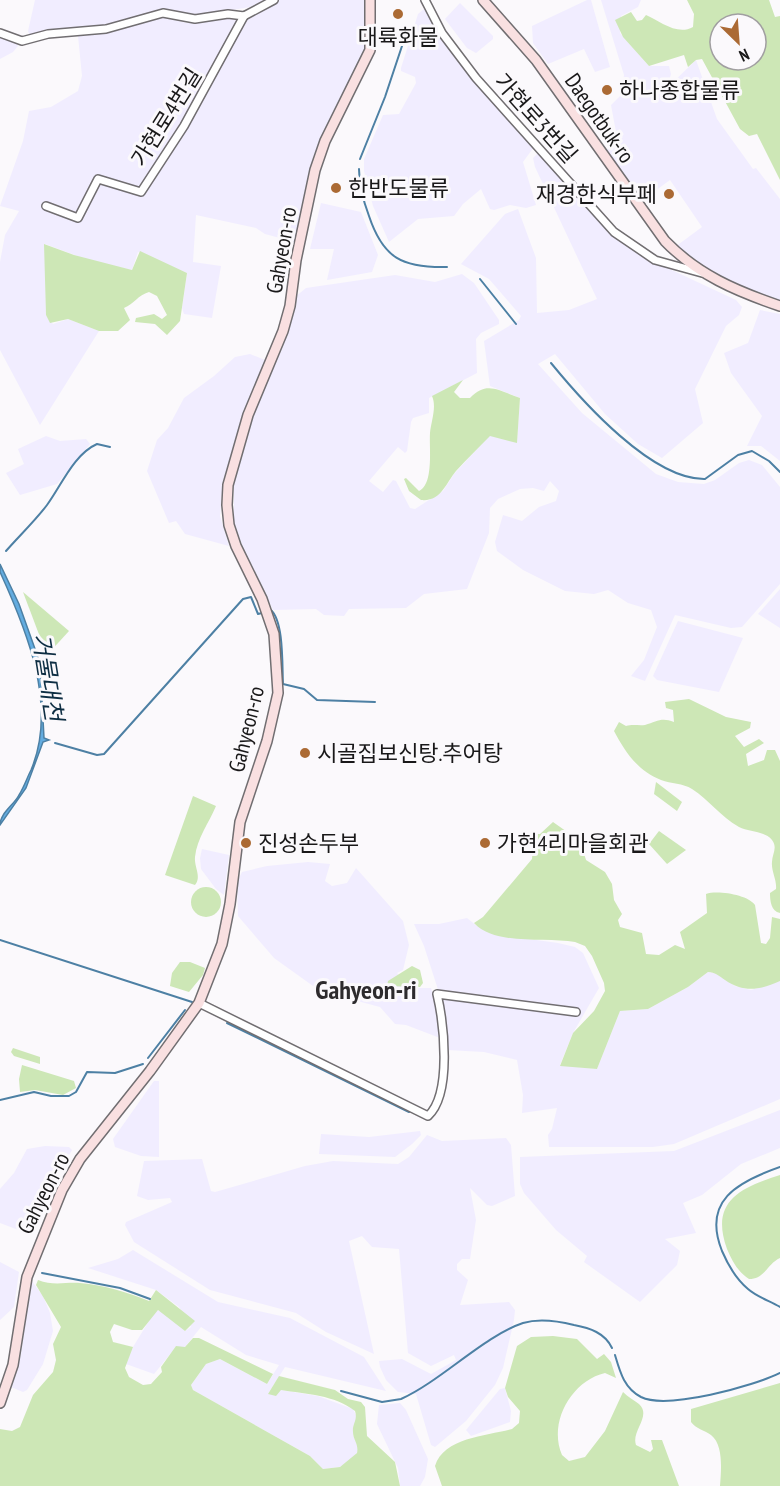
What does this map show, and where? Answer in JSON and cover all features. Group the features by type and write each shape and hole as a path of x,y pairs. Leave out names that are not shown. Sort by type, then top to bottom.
{"street":[{"path":"0,33 22,41 48,34 106,29 163,13 195,19 228,14 244,16 274,0"},
{"name":"Gahyeon-ro","path":"0,1403 13,1365 27,1277 62,1190 80,1159 150,1071 199,1003 222,944 230,904 240,822 267,741 278,693 274,634 262,599 236,546 229,525 226,506 228,485 248,415 283,331 290,306 296,260 315,170 325,141 370,50 370,0"},
{"name":"가현로3번길","path":"425,0 442,33 476,78 614,232 654,260 702,273"},
{"name":"Daegotbuk-ro","path":"483,0 536,60 658,233 676,253 722,285 780,306"},
{"name":"가현로4번길","path":"46,206 78,218 98,179 141,192 184,126 231,44 244,16"},
{"path":"199,1003 428,1116 436,1107 444,1074 444,1028 437,994 576,1012"}],"shaded area":[{"path":"35,0 266,0 250,7 203,15 159,10 98,28 30,36 28,31"},
{"path":"279,0 366,0 365,51 314,155 295,242 265,234 256,228 196,215 193,262 221,266 212,318 184,314 182,308 187,273 138,252 132,270 88,260 45,244 46,315 53,324 68,319 99,331 40,425 0,350 0,262 5,235 19,211 0,206 23,141 29,111 51,107 78,91 82,76 78,36 107,32 158,16 187,23 222,18 241,19"},
{"path":"591,0 610,67 595,72 584,49 548,64 533,43 532,26"},
{"path":"601,0 641,0 638,7 621,16 620,33 649,66 669,66 671,74 667,88 696,60 717,119 753,169 756,168 780,199 780,302 716,276 675,247 702,227 670,180 640,202 604,152 623,137 616,132 611,105 622,94 624,75"},
{"path":"460,3 493,36 493,39 476,53 467,48 445,19"},
{"path":"424,9 471,77 534,147 523,162 536,205 526,208 510,205 490,209 481,189 463,204 454,216 418,219 389,242 373,206 364,171 364,159 383,115 399,114 416,83 415,77 401,71 401,68 418,14"},
{"path":"0,35 16,42 18,46 13,52 0,59"},
{"path":"539,152 625,244 646,258 736,300 742,307 739,315 726,326 695,389 703,423 662,458 638,444 605,414 555,354 538,364 582,413 656,474 678,482 704,484 715,480 739,463 749,460 762,465 780,487 780,584 742,627 731,628 675,615 645,681 631,676 644,660 657,627 651,610 628,603 608,590 594,594 565,591 523,570 497,551 495,542 503,515 522,521 539,507 556,501 559,491 550,481 544,491 533,488 520,489 498,499 490,508 489,533 467,589 424,594 406,608 349,609 344,616 324,615 316,609 273,610 243,548 234,522 234,485 248,430 263,389 282,349 290,325 295,297 306,288 395,275 435,282 462,274 474,283 499,320 499,324 481,333 476,339 477,373 429,398 429,413 413,418 411,422 407,451 405,453 398,447 369,481 383,492 393,480 396,481 410,508 415,509 443,491 454,474 490,435 517,442 520,398 490,386 484,341 519,320 521,316 489,279 461,264 505,214 518,209 536,258 537,313 569,310 597,299 535,167 533,158"},
{"path":"321,203 361,212 378,255 372,272 327,280 334,249 310,249"},
{"path":"760,310 780,314 780,461 761,446 747,446 762,416 731,373 724,353 748,343"},
{"path":"250,354 265,360 243,416 223,481 220,516 229,546 185,534 176,521 169,523 147,471 157,440 168,428 184,398 235,357"},
{"path":"46,436 60,441 86,439 90,444 57,484 20,495 6,473 24,464 18,449"},
{"path":"780,589 780,628 758,614"},
{"path":"678,621 743,638 719,692 657,680 653,676"},
{"path":"202,849 229,855 224,895 216,889 201,869"},
{"path":"308,862 330,864 325,881 332,886 347,883 356,868 403,921 409,945 403,970 397,973 412,988 431,988 439,1016 440,1038 406,1025 395,1024 380,1007 320,991 274,958 238,916 237,882 242,872 267,866"},
{"path":"467,918 494,934 558,943 575,947 583,953 599,988 573,1033 560,1065 597,1069 620,1011 648,1009 688,987 708,972 716,973 735,986 751,990 780,981 780,1099 674,1144 653,1147 549,1147 548,1135 552,1129 557,1108 522,1113 523,1095 517,1060 484,1052 447,1050 447,1027 442,1002 424,946 414,924 439,924"},
{"path":"154,1081 159,1081 159,1157 141,1156 115,1147 113,1139"},
{"path":"780,1110 780,1148 741,1164 702,1195 683,1203 696,1233 665,1239 680,1251 677,1265 640,1302 584,1262 587,1256 556,1230 524,1193 520,1184 520,1157 674,1151"},
{"path":"420,1131 421,1135 395,1157 319,1154 321,1134 369,1137"},
{"path":"427,1135 442,1141 506,1138 511,1145 515,1196 492,1206 487,1205 470,1188 476,1220 470,1259 462,1259 457,1264 457,1270 468,1280 460,1305 509,1302 515,1310 514,1320 503,1368 495,1385 466,1421 435,1447 431,1445 416,1394 398,1392 386,1380 380,1367 379,1361 402,1359 431,1374 456,1360 454,1355 431,1366 408,1353 399,1249 372,1247 362,1236 349,1241 374,1354 326,1332 296,1313 210,1290 134,1242 125,1225 126,1222 172,1202 170,1198 148,1200 137,1196 144,1161 202,1159 211,1191 215,1192 305,1166 333,1161 398,1164 409,1157"},
{"path":"45,1146 69,1147 72,1150 49,1189 29,1234 0,1223 0,1189 14,1173 27,1149"},
{"path":"133,1250 218,1302 290,1318 364,1357 386,1391 285,1367 268,1394 281,1390 318,1396 353,1409 357,1417 353,1435 359,1449 355,1456 340,1467 323,1469 310,1456 193,1390 191,1385 206,1364 220,1359 267,1384 279,1365 246,1355 201,1327 185,1347 176,1347 154,1374 126,1364 133,1347 155,1311 161,1310 185,1331 191,1327 179,1307 156,1290 88,1268 118,1259"},
{"path":"0,1262 19,1272 14,1307 0,1320"},
{"path":"31,1280 43,1296 50,1313 53,1331 43,1364 27,1390 23,1392 11,1387 21,1354"},
{"path":"505,1388 511,1411 510,1422 471,1436 466,1430 500,1389"},
{"path":"400,1403 406,1410 428,1459 425,1477 420,1486 400,1486 398,1468 377,1424 379,1405"}],"green space":[{"path":"687,0 769,0 775,17 780,16 780,180 757,134 749,136 740,129 709,72 768,72 768,12 708,12 708,70 702,59 696,60 688,67 684,55 649,66 623,37 615,20 631,12 637,21 642,20 646,15 675,29 693,27 694,14"},
{"path":"44,244 74,255 132,270 140,251 187,273 180,321 167,335 155,324 135,322 136,318 154,314 162,319 167,315 157,296 149,292 124,308 130,320 118,331 99,331 68,319 50,323 46,315"},
{"path":"463,380 454,392 460,398 470,398 482,389 488,388 520,398 517,443 490,436 456,471 438,495 428,500 421,500 409,491 404,479 406,478 419,491 427,481 434,410 432,396"},
{"path":"23,592 69,631 48,654 46,653"},
{"path":"689,699 726,717 751,722 750,728 735,736 744,747 759,739 764,743 746,754 748,766 764,760 767,750 775,750 780,761 780,913 773,908 770,899 770,893 776,889 772,865 775,848 772,840 765,835 739,827 688,787 661,780 646,772 628,753 614,731 619,722 626,726 645,725 663,720 674,722 673,710 666,708 665,702"},
{"path":"656,782 682,802 677,811 654,794"},
{"path":"193,796 216,806 196,850 198,879 195,885 165,875"},
{"path":"553,822 580,841 586,860 605,872 612,884 614,900 622,914 618,920 620,927 642,933 646,954 659,955 675,945 685,949 680,932 707,913 706,894 732,894 746,898 755,905 761,943 766,944 770,938 772,917 780,919 780,981 752,989 739,987 715,973 708,972 688,987 648,1009 620,1011 597,1069 560,1066 573,1033 594,1011 605,991 604,983 592,956 585,946 575,942 508,938 483,930 474,923 483,917 532,859 533,845 528,834 540,834"},
{"path":"659,831 686,850 667,864 649,844"},
{"path":"206,887 217,891 221,902 217,913 206,917 195,913 191,902 195,891"},
{"path":"180,962 190,962 205,968 203,975 189,992 170,986 172,973"},
{"path":"412,966 420,970 423,983 420,987 387,986 388,981"},
{"path":"13,1048 40,1057 40,1064 14,1056 11,1052"},
{"path":"22,1065 74,1081 76,1088 63,1095 35,1090 20,1092 19,1079"},
{"path":"780,1175 780,1258 759,1277 749,1279 736,1266 727,1249 722,1219 725,1208 732,1199 752,1185"},
{"path":"38,1280 49,1283 98,1285 149,1301 156,1290 195,1321 185,1331 158,1310 142,1330 132,1330 114,1324 110,1332 113,1342 133,1347 125,1368 129,1377 143,1385 151,1384 162,1372 161,1367 176,1346 185,1347 193,1338 199,1338 273,1374 267,1384 220,1359 206,1364 191,1385 193,1390 310,1456 323,1469 340,1467 357,1453 353,1432 355,1411 339,1402 320,1396 281,1390 276,1396 268,1394 279,1376 335,1390 348,1399 361,1402 365,1407 367,1436 395,1462 400,1486 0,1486 0,1429 12,1431 20,1427 33,1395 53,1372 56,1360 53,1344 61,1327 36,1285"},
{"path":"553,1336 577,1339 597,1359 604,1354 611,1362 616,1378 605,1373 593,1378 582,1385 565,1405 558,1430 558,1443 562,1455 569,1461 585,1457 605,1431 623,1392 642,1409 642,1419 635,1440 636,1445 650,1452 653,1449 651,1440 662,1440 679,1486 442,1486 435,1466 447,1449 468,1439 512,1429 519,1423 520,1411 508,1397 505,1388 517,1346 531,1337"},
{"path":"780,1383 780,1486 720,1486 721,1459 718,1445 711,1435 691,1422 691,1409"}],"water":[{"path":"0,564 19,604 40,663 44,738 49,740 43,742 26,788 0,825 2,817 17,799 31,770 39,746 41,720 36,669 20,619 0,572"}],"waterway":[{"path":"360,159 385,97 407,31"},
{"path":"359,169 363,199 375,230 388,251 396,258 406,262 431,267 447,267"},
{"path":"480,279 516,324"},
{"path":"551,363 599,417 641,453 663,467 684,476 705,479 738,455 752,451 769,461 780,472"},
{"path":"6,551 42,511 81,455 97,444 110,447"},
{"path":"55,743 97,755 104,754 243,599 251,597 258,614 262,613"},
{"path":"271,610 280,634 283,684 304,689 317,700 375,702"},
{"path":"0,940 192,1002"},
{"path":"148,1058 185,1010"},
{"path":"227,1023 409,1112"},
{"path":"0,1100 34,1092 51,1096 69,1096 76,1092 87,1072 115,1073 143,1064"},
{"path":"780,1167 737,1187 720,1206 717,1219 717,1234 722,1251 736,1276 759,1297 780,1307"},
{"path":"42,1273 120,1288 150,1299"},
{"path":"341,1391 382,1402 401,1399 493,1338 529,1321 555,1321 586,1328 605,1338 612,1348"},
{"path":"615,1355 630,1389 641,1397 653,1400 670,1401 710,1395 780,1373"}],"place":[{"name":"대륙화물","path":"398,14"},
{"name":"하나종합물류","path":"607,90"},
{"name":"한반도물류","path":"336,188"},
{"name":"재경한식부페","path":"669,194"},
{"name":"시골집보신탕.추어탕","path":"305,753"},
{"name":"진성손두부","path":"246,843"},
{"name":"가현4리마을회관","path":"485,843"}],"district":[{"name":"Gahyeon-ri","path":"366,989"}],"water label":[{"name":"거물대천","path":"48,677"}]}
